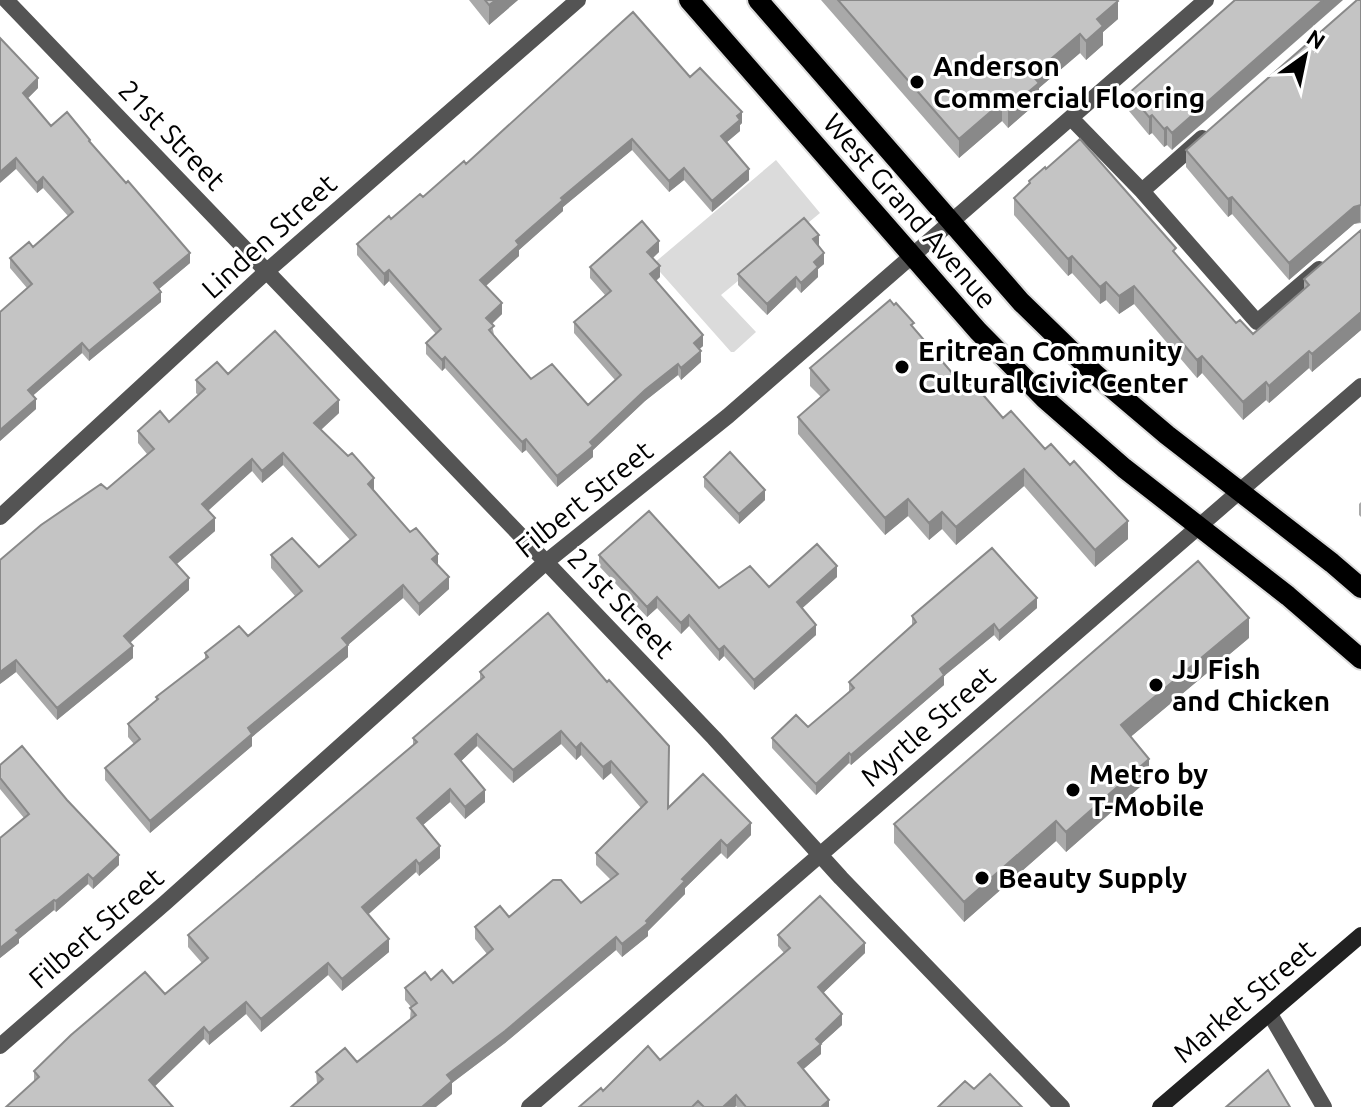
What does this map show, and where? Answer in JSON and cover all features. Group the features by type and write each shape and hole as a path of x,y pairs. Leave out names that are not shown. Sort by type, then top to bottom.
{"main road":[{"name":"West Grand Avenue","path":"689,0 978,331 1045,399 1124,468 1288,596 1361,659"},
{"name":"West Grand Avenue","path":"758,0 1021,302 1095,374 1361,588"},
{"name":"Market Street","path":"1160,1107 1361,935"}],"street":[{"name":"21st Street","path":"6,0 546,562 1062,1107"},
{"name":"Linden Street","path":"0,517 267,271 578,0"},
{"name":"Filbert Street","path":"0,1046 165,903 546,562 728,416 1206,0"},
{"path":"1071,118 1142,191 1257,322 1326,263"},
{"path":"1142,191 1212,130"},
{"name":"Myrtle Street","path":"529,1107 1361,386"},
{"path":"1270,1014 1324,1107"}],"shaded area":[{"path":"776,160 820,213 721,295 756,332 731,352 653,264"}],"building":[{"path":"838,0 1118,1 1097,19 1103,26 1086,41 1080,34 1032,75 1039,83 1008,109 1002,102 959,139"},
{"path":"1235,0 1323,0 1172,133 1167,127 1164,129 1129,93"},
{"path":"1357,0 1361,0 1361,205 1354,207 1289,263 1186,150"},
{"path":"633,12 690,77 700,68 742,112 737,116 740,120 721,136 749,169 712,201 684,168 669,181 632,139 561,198 563,200 516,241 519,245 480,280 502,303 486,318 494,326 489,330 531,379 552,364 588,405 621,375 574,322 611,291 590,267 642,221 659,241 647,252 660,266 650,274 703,335 694,343 701,351 681,368 678,364 645,390 590,442 593,446 557,476 526,439 522,442 445,357 442,360 426,343 441,329 389,270 384,274 357,244 389,216 391,219 420,194 423,197 464,161 466,164"},
{"path":"0,38 38,78 23,93 51,126 67,112 89,141 190,253 154,283 161,292 89,351 82,343 28,390 36,399 0,430 0,312 32,284 10,258 29,242 33,247 73,212 43,177 37,183 16,158 0,172"},
{"path":"1080,139 1176,248 1173,251 1236,323 1240,320 1253,334 1309,285 1304,279 1361,230 1361,312 1312,354 1309,351 1269,386 1266,382 1243,402 1202,356 1197,360 1134,286 1119,296 1106,282 1100,287 1072,256 1068,259 1014,198 1029,181"},
{"path":"804,218 819,235 813,239 824,253 814,262 818,267 801,283 796,277 767,304 738,274"},
{"path":"890,300 914,323 911,325 965,388 972,382 1003,418 1011,411 1045,449 1051,444 1070,465 1074,461 1128,521 1095,550 1024,469 956,527 942,512 929,523 908,499 885,518 798,417 829,390 810,368"},
{"path":"275,331 339,400 314,423 348,456 352,453 374,478 368,484 410,532 416,528 438,554 432,559 449,577 419,604 403,585 342,638 348,645 248,728 252,734 150,821 105,768 140,739 128,724 158,699 156,697 208,657 205,653 239,626 248,636 302,591 271,555 292,538 319,567 356,535 283,453 262,471 252,459 202,504 215,518 170,557 189,578 124,636 133,646 57,708 16,660 0,672 0,560 41,525 101,484 107,489 154,449 138,431 160,411 169,422 205,389 196,380 217,362 228,374"},
{"path":"730,452 765,490 739,514 704,477"},
{"path":"649,511 719,588 750,566 769,587 817,544 837,566 797,602 816,625 754,680 724,646 719,650 689,615 681,623 657,597 647,607 599,555"},
{"path":"992,548 1037,598 999,631 994,624 940,669 944,675 816,784 772,738 796,715 808,727 854,688 849,682 916,622 912,616"},
{"path":"1198,561 1249,618 1121,725 1149,759 1066,832 1056,821 964,902 894,824"},
{"path":"548,613 607,682 609,680 669,746 668,808 703,774 751,823 727,846 721,840 682,879 685,881 646,921 648,923 622,944 616,937 505,1031 447,1075 452,1081 422,1107 291,1107 323,1079 316,1072 345,1048 357,1062 416,1015 410,1008 417,1003 405,988 425,972 431,980 442,970 453,983 493,949 475,927 500,906 509,917 553,880 561,880 581,903 618,874 596,853 647,802 611,761 603,767 581,743 576,748 561,731 513,770 477,734 455,754 485,790 465,807 450,789 417,818 440,846 419,864 416,860 362,907 389,939 342,979 328,963 261,1019 246,1002 209,1033 204,1027 149,1080 173,1107 6,1107 39,1077 34,1071 71,1035 145,972 165,994 208,958 188,935 417,742 413,738 484,677 480,672"},
{"path":"22,746 119,855 93,879 88,874 54,900 16,930 19,933 0,948 0,838 29,814 0,778 0,765"},
{"path":"820,896 865,943 818,987 842,1014 816,1039 821,1044 798,1063 829,1100 821,1107 746,1107 736,1095 723,1107 704,1107 698,1101 692,1107 579,1107 601,1088 603,1091 648,1046 660,1060 790,948 778,935"},
{"path":"1268,1070 1290,1107 1226,1107"},
{"path":"990,1074 1022,1107 938,1107 965,1081 974,1089"}],"place":[{"name":"Anderson Commercial Flooring","path":"917,82"},
{"name":"Eritrean Community Cultural Civic Center","path":"902,367"},
{"name":"JJ Fish and Chicken","path":"1156,685"},
{"name":"Metro by T-Mobile","path":"1073,790"},
{"name":"Beauty Supply","path":"982,878"}]}
